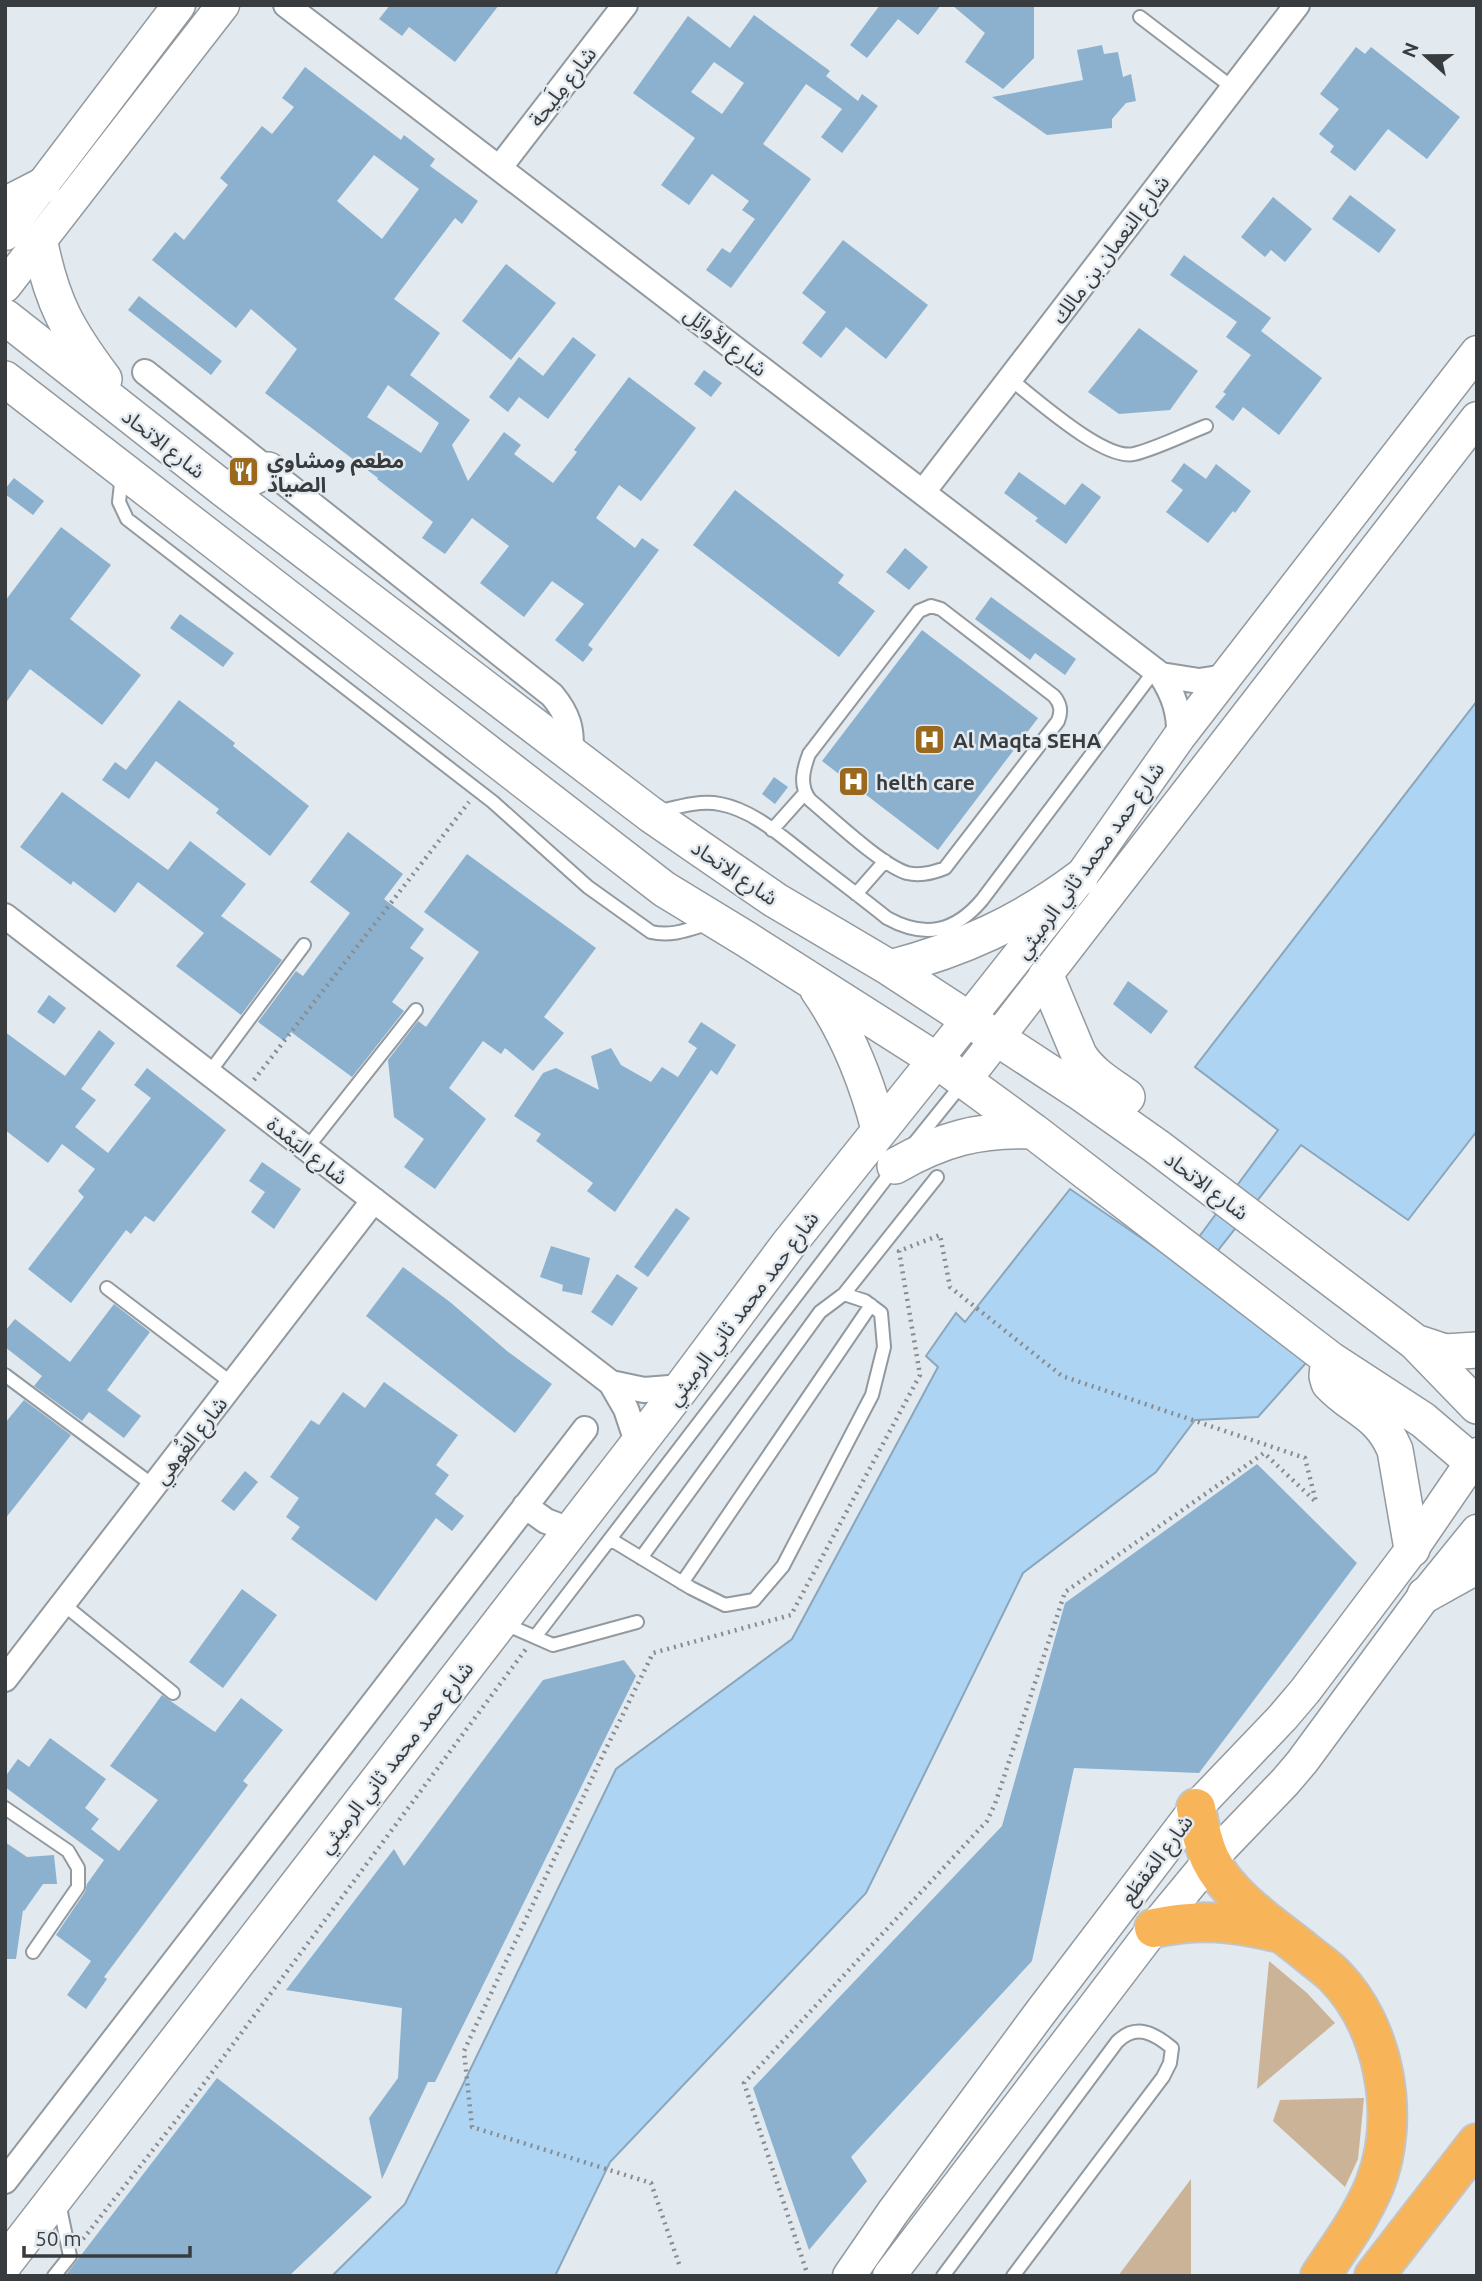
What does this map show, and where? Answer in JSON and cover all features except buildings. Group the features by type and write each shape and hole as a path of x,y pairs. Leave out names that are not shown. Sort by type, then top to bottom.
{"highway":[{"path":"1196,1808 1211,1859 1223,1879 1238,1896 1334,1975 1361,2010 1378,2051 1387,2095 1386,2139 1375,2183 1356,2223 1320,2276"},
{"path":"1154,1928 1186,1921 1217,1921 1281,1933"},
{"path":"1374,2276 1477,2143"}],"main road":[{"path":"5,205 42,186"},
{"path":"40,243 46,275 66,324 75,341 131,416"},
{"name":"شارع الاتحاد","path":"5,317 225,490 650,814 775,900 890,968 1078,1091 1156,1146 1415,1342 1477,1406"},
{"path":"12,389 123,470 664,889 936,1059 1331,1360 1423,1420 1475,1460"},
{"path":"225,490 268,470"},
{"path":"890,968 927,958 994,932 1053,898 1080,878"},
{"path":"1046,976 1079,1055 1093,1073 1139,1106 1154,1131 1156,1146"},
{"path":"812,981 855,1055 879,1129"},
{"name":"شارع حمد محمد ثاني الرميثي","path":"5,2263 638,1445 788,1245 936,1059"},
{"path":"895,1167 921,1151 948,1140 1005,1130 1033,1131"},
{"path":"1415,1342 1445,1352 1477,1350"},
{"path":"1331,1360 1326,1376 1329,1383 1375,1418 1395,1450 1412,1549"},
{"path":"1425,1595 1477,1566"}],"street":[{"path":"5,234 179,5"},
{"path":"5,286 223,5"},
{"name":"شارع مِلَيحة","path":"500,167 625,5"},
{"name":"شارع النعمان بن مالك","path":"923,492 1297,5"},
{"name":"شارع الأوائِل","path":"289,6 1158,672 1178,710 1179,737"},
{"name":"شارع حمد محمد ثاني الرميثي","path":"936,1059 1080,878 1179,737 1477,352"},
{"path":"145,372 552,695 570,722 570,754"},
{"name":"شارع حمد محمد ثاني الرميثي","path":"965,1080 1477,418"},
{"path":"1158,672 1186,680 1225,677"},
{"name":"شارع اليَمْدة","path":"5,916 611,1383 626,1409 638,1445"},
{"name":"شارع الغُوهي","path":"5,1679 374,1200"},
{"name":"شارع اليَمْدة","path":"611,1383 644,1390 682,1387"},
{"path":"5,2181 584,1429"},
{"name":"شارع المَقطَع","path":"849,2276 1032,2024 1196,1808 1297,1700 1412,1549 1475,1460"},
{"path":"525,1506 546,1521 570,1530"},
{"name":"شارع المَقطَع","path":"889,2276 1154,1928 1211,1859 1302,1762 1425,1595 1477,1531"}],"lane":[{"path":"1140,17 1233,88"},
{"path":"1010,379 1096,445 1116,453 1132,455 1206,426"},
{"path":"123,470 118,494 127,519 477,791 588,887 650,932 670,934 715,921"},
{"path":"931,606 941,609 1054,696 1060,707 1058,721 945,868 936,872 905,872 885,861 805,793 803,774 809,754 919,611 925,608 931,606"},
{"path":"650,814 694,803 719,804 742,811 772,830 887,918 915,930 939,929 960,921 972,912 1158,672"},
{"path":"772,830 805,793"},
{"path":"856,894 885,861"},
{"path":"209,1073 304,946"},
{"path":"307,1148 416,1010"},
{"name":"شارع حمد محمد ثاني الرميثي","path":"535,1637 895,1167 965,1080"},
{"path":"641,1558 820,1312 844,1294 937,1177"},
{"path":"107,1288 233,1384"},
{"path":"610,1539 682,1583 725,1605 754,1600 783,1566 872,1395 884,1347 881,1313 865,1301 844,1294"},
{"path":"682,1583 871,1305"},
{"path":"5,1375 154,1486"},
{"path":"63,1604 173,1693"},
{"path":"499,1622 553,1645 636,1622"},
{"path":"5,1808 68,1851 78,1868 78,1887 33,1952"},
{"path":"943,2276 1117,2042 1135,2031 1152,2033 1159,2037 1172,2048 1170,2063 1163,2077 1013,2276"},
{"path":"54,2276 70,2256 57,2196"}],"path":[{"path":"241,1098 477,791"},
{"path":"808,2276 744,2083 987,1821 1065,1592 1264,1453 1316,1502 1305,1458 1062,1376 950,1287"},
{"path":"70,2256 185,2109 535,1637"},
{"path":"464,2051 472,2127 651,2183 679,2264"}],"shaded area":[{"path":"1269,1961 1307,1993 1335,2023 1257,2089"},
{"path":"1364,2098 1358,2159 1345,2187 1273,2121 1280,2100"},
{"path":"1191,2179 1191,2276 1118,2276"}],"water":[{"path":"1477,701 1477,1131 1408,1220 1301,1145 1197,1277 1306,1363 1258,1417 1195,1420 1156,1472 1023,1573 866,1893 610,2162 555,2276 332,2276 405,2204 616,1769 792,1639 938,1367 926,1356 956,1313 965,1322 1070,1189 1179,1264 1278,1130 1195,1067"}],"place":[{"name":"مطعم ومشاوي الصياد","path":"244,472"},
{"name":"Al Maqta SEHA","path":"930,740"},
{"name":"helth care","path":"853,782"}]}
